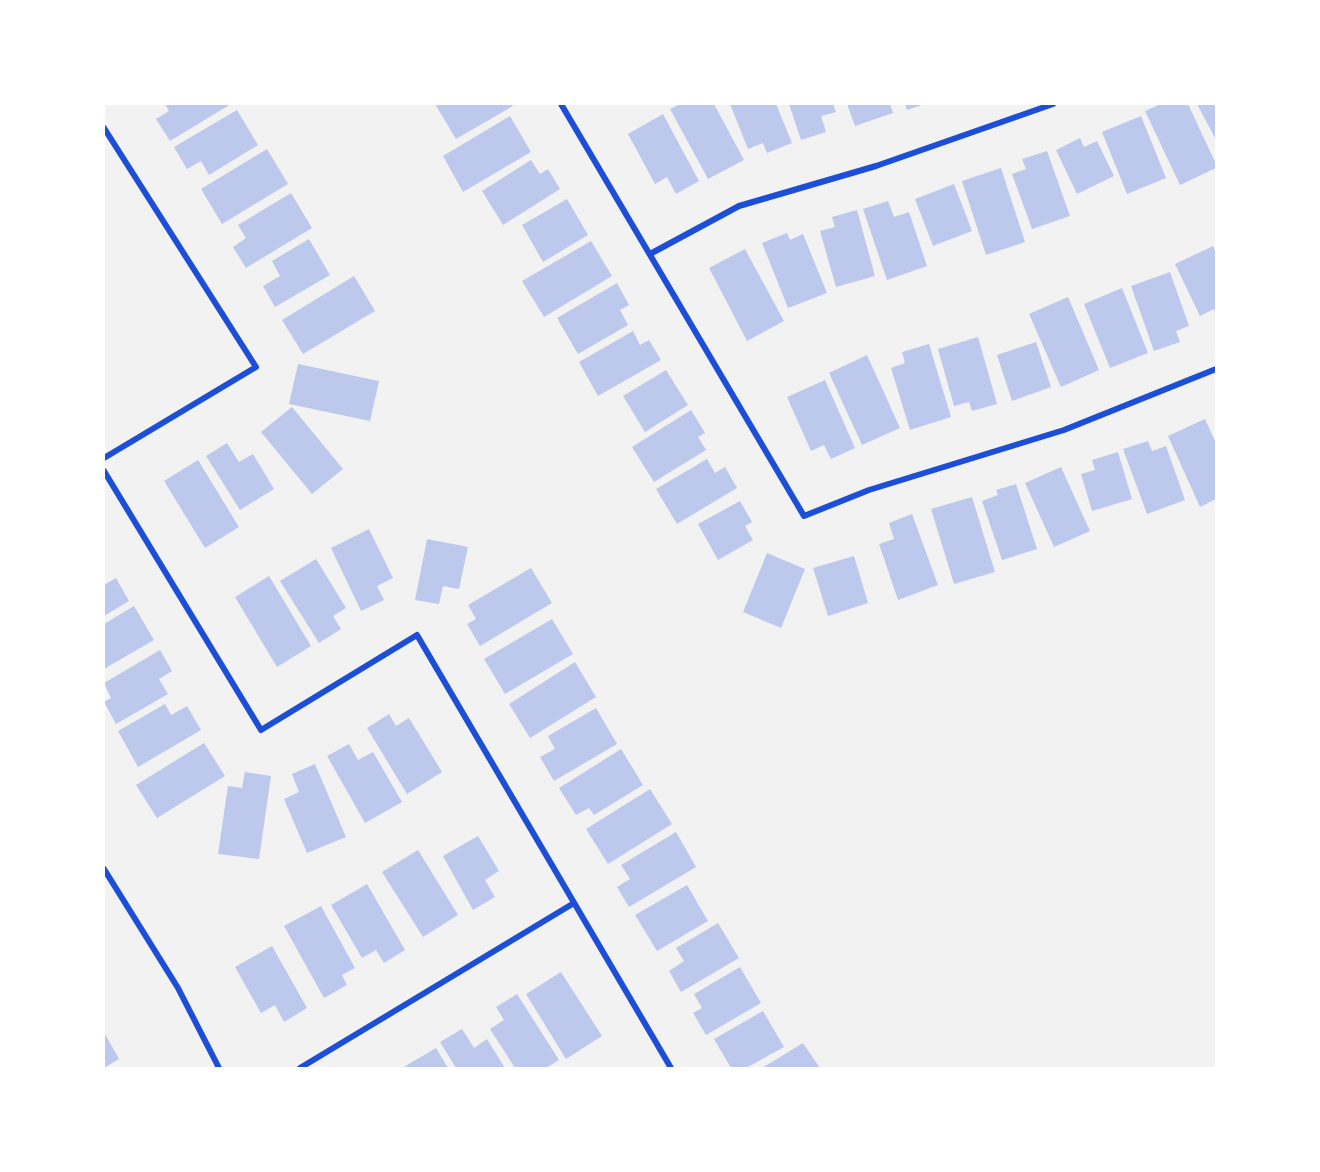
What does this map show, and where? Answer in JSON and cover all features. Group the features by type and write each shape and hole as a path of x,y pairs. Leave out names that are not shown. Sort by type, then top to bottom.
{"street":[{"path":"561,104 804,516 869,490 1064,430 1216,369"},
{"path":"650,254 739,206 876,166 1053,104"},
{"path":"104,128 256,367 104,458"},
{"path":"104,471 261,730 417,635 671,1068"},
{"path":"104,868 178,988 219,1068"},
{"path":"300,1068 574,903"}],"building":[{"path":"165,104 231,104 170,141 156,119 169,111"},
{"path":"435,104 511,104 513,106 456,139"},
{"path":"680,104 714,104 744,160 708,179 670,109"},
{"path":"730,104 776,104 792,143 767,153 763,143 748,149"},
{"path":"789,104 833,104 836,112 821,116 826,132 801,140"},
{"path":"847,104 890,104 893,113 855,126"},
{"path":"905,104 925,104 907,110"},
{"path":"1161,104 1188,104 1216,168 1180,185 1145,111"},
{"path":"1197,104 1216,104 1216,140"},
{"path":"237,110 258,145 209,175 201,161 187,169 174,147"},
{"path":"663,114 699,181 676,194 667,177 655,184 628,134"},
{"path":"510,116 531,152 463,192 443,156"},
{"path":"1141,116 1166,178 1127,194 1102,132"},
{"path":"1080,138 1084,147 1097,141 1114,176 1077,194 1056,150"},
{"path":"267,149 288,184 222,224 201,189"},
{"path":"1047,151 1070,216 1032,229 1012,174 1026,169 1022,159"},
{"path":"531,160 540,174 548,169 560,189 503,225 482,191"},
{"path":"1001,168 1025,242 986,255 962,181"},
{"path":"954,184 972,231 933,246 915,199"},
{"path":"291,193 312,228 246,268 233,247 246,238 238,225"},
{"path":"567,199 588,235 543,262 522,225"},
{"path":"888,201 894,217 909,212 927,266 887,280 863,209"},
{"path":"857,210 875,276 836,287 820,231 835,227 832,217"},
{"path":"787,233 790,240 803,234 827,293 788,308 762,243"},
{"path":"309,239 330,275 275,307 263,286 280,276 272,261"},
{"path":"591,241 612,276 544,317 522,281"},
{"path":"1213,246 1216,254 1216,315 1214,309 1200,316 1175,264"},
{"path":"745,249 784,321 747,341 709,268"},
{"path":"1170,272 1189,326 1176,331 1180,342 1154,351 1131,286"},
{"path":"354,276 375,311 303,354 282,320"},
{"path":"617,283 629,305 620,310 628,325 578,354 557,318"},
{"path":"1122,288 1148,353 1110,368 1084,304"},
{"path":"1068,297 1099,370 1061,387 1029,314"},
{"path":"633,331 640,345 649,340 661,360 598,396 579,362"},
{"path":"978,337 997,404 972,411 969,402 954,406 938,349"},
{"path":"1036,342 1051,387 1012,401 997,355"},
{"path":"929,344 951,417 910,430 891,368 905,363 902,352"},
{"path":"867,355 900,428 862,445 829,373"},
{"path":"298,364 379,381 370,421 289,404"},
{"path":"666,370 688,405 645,432 623,396"},
{"path":"825,380 855,448 831,459 824,445 811,451 787,397"},
{"path":"292,407 343,469 312,494 261,432"},
{"path":"691,410 705,433 698,437 706,450 654,482 632,447"},
{"path":"1205,419 1216,443 1216,499 1200,507 1168,436"},
{"path":"1148,441 1152,451 1166,446 1185,500 1147,514 1123,449"},
{"path":"227,443 239,462 253,454 274,489 240,510 206,456"},
{"path":"1118,452 1132,499 1092,511 1081,474 1095,470 1092,460"},
{"path":"707,459 715,473 725,467 737,488 677,524 656,489"},
{"path":"198,460 239,527 205,548 164,481"},
{"path":"1061,467 1090,531 1054,547 1025,483"},
{"path":"1016,484 1037,549 1002,560 982,501 998,495 996,490"},
{"path":"972,497 995,572 954,584 931,509"},
{"path":"740,501 752,522 745,526 753,540 718,560 698,524"},
{"path":"912,514 938,585 898,600 879,544 894,539 889,523"},
{"path":"369,529 393,578 377,586 384,600 361,611 331,548"},
{"path":"427,539 468,547 459,589 443,586 439,604 415,600"},
{"path":"767,553 805,569 781,628 743,612"},
{"path":"854,556 868,603 828,616 813,568"},
{"path":"316,559 346,608 333,616 341,629 319,643 280,581"},
{"path":"531,568 552,603 480,646 467,624 476,619 468,605"},
{"path":"269,576 311,646 277,667 235,597"},
{"path":"116,578 129,601 104,616 104,585"},
{"path":"134,606 154,640 104,669 104,624"},
{"path":"552,619 573,654 505,694 484,659"},
{"path":"160,650 172,671 159,679 168,694 116,724 104,702 111,698 104,683"},
{"path":"575,662 596,697 530,738 509,704"},
{"path":"165,704 171,715 187,706 201,730 138,767 118,731"},
{"path":"596,708 617,744 554,781 540,757 555,749 548,736"},
{"path":"389,714 396,726 409,718 442,772 407,794 367,728"},
{"path":"204,743 225,776 157,818 136,785"},
{"path":"349,744 358,760 373,752 402,802 365,823 327,756"},
{"path":"621,749 643,785 594,815 589,808 576,815 559,788"},
{"path":"315,764 346,837 307,853 284,799 299,792 292,774"},
{"path":"245,772 271,776 259,859 218,854 228,786 242,788"},
{"path":"650,789 672,824 608,864 586,829"},
{"path":"676,832 696,867 629,907 617,887 630,879 621,865"},
{"path":"478,836 499,871 485,880 495,897 473,910 443,856"},
{"path":"418,850 458,915 423,937 382,872"},
{"path":"367,884 405,950 384,963 376,950 362,958 331,905"},
{"path":"687,885 708,921 657,951 635,915"},
{"path":"321,906 355,968 342,975 347,985 324,998 284,926"},
{"path":"718,923 739,958 681,992 669,971 684,961 676,948"},
{"path":"272,946 307,1008 284,1022 275,1005 261,1013 235,967"},
{"path":"740,967 761,1003 706,1035 693,1013 702,1008 694,994"},
{"path":"561,972 602,1036 566,1059 526,994"},
{"path":"517,994 559,1060 546,1068 515,1068 490,1029 504,1020 496,1007"},
{"path":"763,1011 784,1047 746,1068 731,1068 714,1039"},
{"path":"462,1029 474,1048 487,1039 505,1068 456,1068 440,1042"},
{"path":"104,1032 119,1059 104,1068"},
{"path":"803,1043 820,1068 762,1068"},
{"path":"436,1048 448,1068 402,1068"}]}
